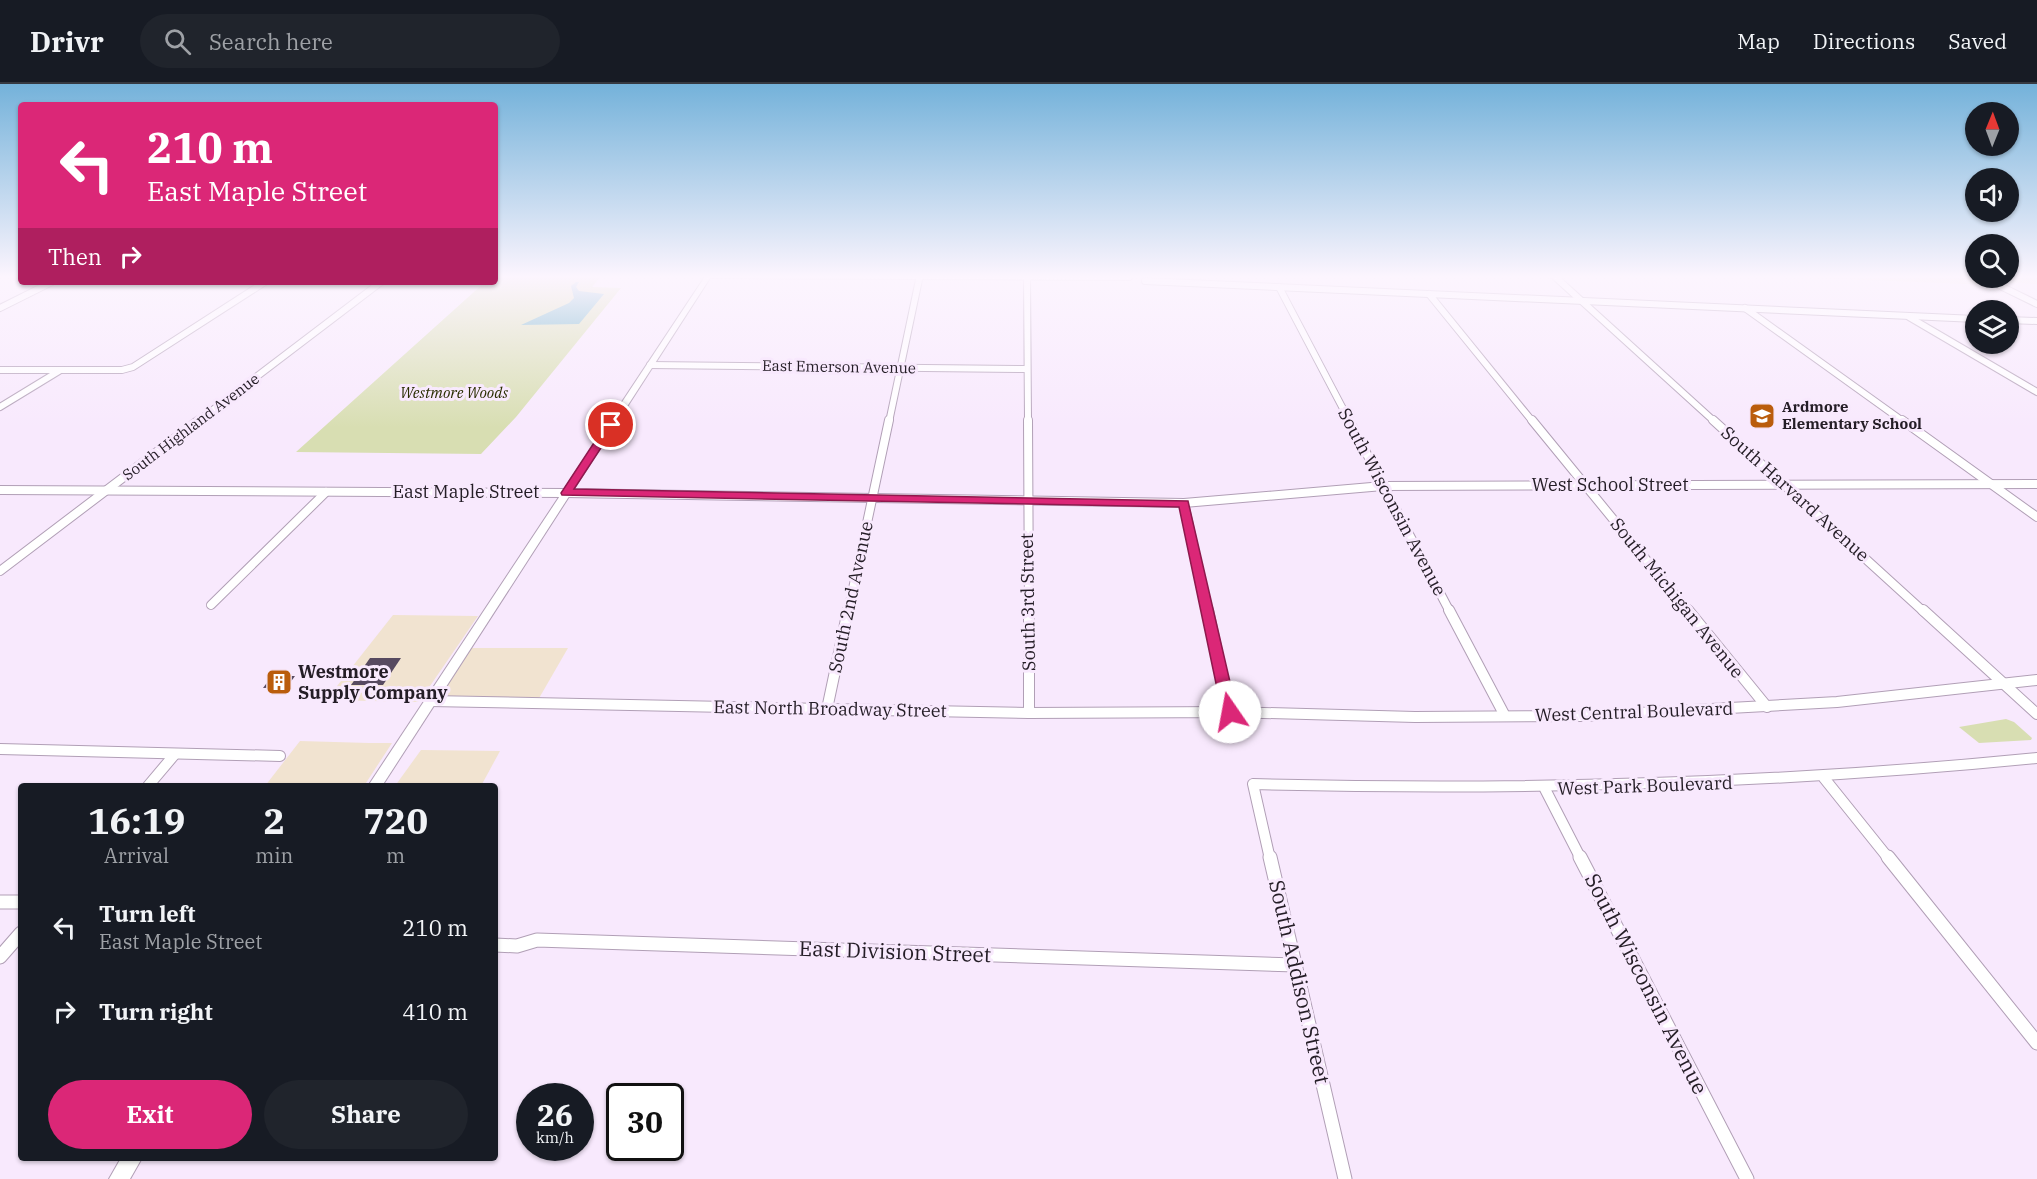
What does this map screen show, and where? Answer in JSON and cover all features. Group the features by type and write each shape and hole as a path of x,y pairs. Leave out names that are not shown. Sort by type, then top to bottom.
{"street":[{"path":"0,370 122,370 133,367 197,326"},
{"name":"South Highland Avenue","path":"0,571 323,326"},
{"path":"377,783 676,326"},
{"name":"South 2nd Avenue","path":"827,709 910,326"},
{"name":"South 3rd Street","path":"1027,326 1026,501 1029,713"},
{"name":"South Wisconsin Avenue","path":"1300,326 1505,716"},
{"name":"South Michigan Avenue","path":"1455,326 1767,707"},
{"name":"South Harvard Avenue","path":"1610,326 2037,714"},
{"path":"1770,326 2037,517"},
{"path":"1926,326 2037,392"},
{"name":"East Emerson Avenue","path":"650,365 1027,369"},
{"path":"0,407 61,370"},
{"name":"West School Street","path":"1184,503 1383,486 2037,484"},
{"name":"East Maple Street","path":"0,490 566,493 1184,503"},
{"path":"212,605 326,492"},
{"path":"1184,503 1230,712"},
{"name":"West Central Boulevard","path":"1230,712 1404,717 1582,716 1767,707 1916,695 2037,680"},
{"name":"East North Broadway Street","path":"430,700 1029,713 1230,712"},
{"path":"0,749 280,756"},
{"path":"151,783 175,754"},
{"name":"West Park Boulevard","path":"1253,784 1371,788 1545,789 1687,786 1824,778 2037,758"},
{"path":"1824,778 2037,1043"},
{"name":"South Addison Street","path":"1253,784 1345,1179"},
{"name":"South Wisconsin Avenue","path":"1545,789 1747,1179"},
{"path":"0,902 18,903"},
{"path":"0,957 18,936"},
{"name":"East Division Street","path":"498,945 517,946 537,940 1296,965"},
{"path":"119,1179 130,1161"}],"shaded area":[{"path":"393,615 478,616 419,702 326,700"},
{"path":"470,648 568,648 538,700 439,697"},
{"path":"300,741 392,743 366,783 267,783"},
{"path":"421,750 500,751 483,783 397,783"}],"green space":[{"name":"Westmore Woods","path":"436,326 590,326 516,417 481,454 296,452"},
{"path":"2006,719 2014,722 2032,738 2031,740 1979,743 1959,727"}],"building":[{"path":"370,658 401,658 383,685 351,685"},
{"name":"Westmore Supply Company","path":"272,676 295,676 287,687 263,688"}],"place":[{"name":"Ardmore Elementary School","path":"1762,416"},
{"name":"Westmore Supply Company","path":"279,682"}],"route":[{"path":"611,425 566,493 1184,503 1230,712"}]}
